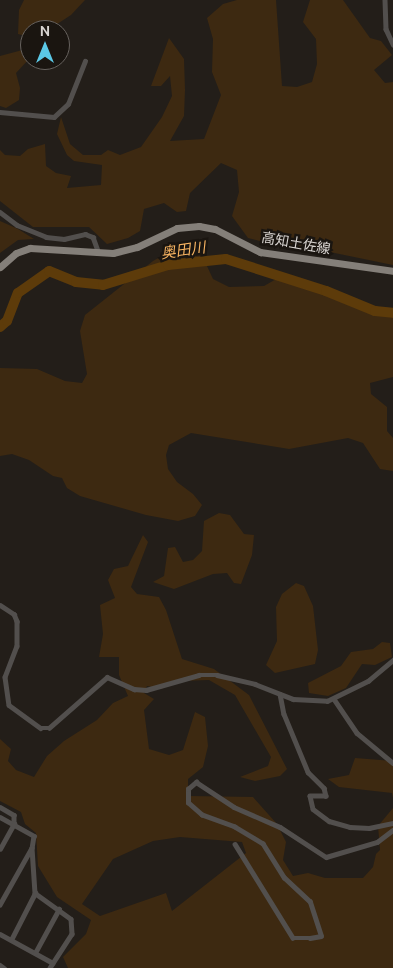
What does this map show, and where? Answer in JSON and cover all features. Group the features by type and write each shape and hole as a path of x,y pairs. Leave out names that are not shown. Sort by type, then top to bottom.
{"main road":[{"name":"高知土佐線","path":"0,267 16,253 30,248 114,253 137,247 177,228 199,226 215,229 260,252 393,272"}],"street":[{"path":"385,0 386,28 393,44"},
{"path":"0,112 54,117 68,104 85,61"},
{"path":"0,212 17,225 46,237 64,238 85,234 94,237 98,251"},
{"path":"0,605 14,614 17,621 17,646 5,677 10,705 41,728 49,728 107,678 134,689 146,690 199,676 217,676 308,702 334,699 368,681 392,663"},
{"path":"280,694 284,714 308,772 324,788 326,796 310,796 313,809 329,821 350,827 369,828 393,823"},
{"path":"334,699 357,733 393,762"},
{"path":"235,844 293,938 310,938 321,936 310,902 284,878 263,844 235,827 202,815 188,803 188,789 196,782 234,807 280,827 326,857 377,842 393,830"},
{"path":"0,807 14,815 14,823 0,849"},
{"path":"0,817 14,823 34,836 32,848 35,893 11,940"},
{"path":"0,905 32,848"},
{"path":"35,893 71,919 72,934 50,968"},
{"path":"35,953 59,909"},
{"path":"0,934 53,963"}],"shaded area":[{"path":"24,0 85,0 71,15 63,20 20,20 20,34 18,34 19,10"},
{"path":"237,0 276,0 282,86 297,87 312,82 317,64 316,39 303,22 310,0 343,0 370,38 381,41 392,55 374,70 385,83 393,82 393,265 325,251 291,249 248,238 232,216 239,192 237,170 221,163 190,193 186,211 177,212 164,203 144,209 140,231 128,238 107,244 89,227 33,227 0,201 0,150 5,155 20,156 28,149 45,144 46,166 56,173 71,176 67,188 101,185 102,165 74,161 67,155 57,134 61,117 70,144 83,155 101,155 108,150 120,155 141,147 162,117 172,96 170,76 161,86 151,86 169,38 184,59 185,90 184,116 170,141 204,139 221,95 212,72 213,39 207,18 223,4"},
{"path":"20,51 20,69 16,73 20,88 19,100 6,108 0,106 0,56"},
{"path":"0,221 34,239 18,240 0,253"},
{"path":"176,248 189,248 201,253 213,279 229,287 264,286 285,274 363,309 393,312 393,377 370,383 371,394 387,407 387,431 393,438 393,471 380,469 363,443 348,438 289,449 191,433 169,445 166,455 168,469 177,482 193,494 202,505 195,516 178,521 146,515 80,496 67,488 62,478 53,476 29,460 12,454 0,456 0,368 37,369 65,381 82,383 87,374 80,331 85,315 153,261"},
{"path":"219,513 230,515 244,534 254,535 252,555 241,584 234,583 227,573 213,574 174,589 153,582 164,576 168,548 175,547 183,562 193,560 202,551 204,521"},
{"path":"143,535 148,542 131,587 137,594 159,597 166,610 182,659 214,669 249,695 287,769 280,776 255,781 240,777 268,766 271,757 235,695 209,680 180,681 161,689 147,686 144,693 154,699 144,710 149,749 169,755 183,750 195,712 205,717 208,746 203,767 188,779 188,796 253,797 277,824 286,842 283,860 293,876 308,873 325,878 363,878 373,867 376,854 380,850 378,826 393,808 393,968 68,968 63,957 86,934 91,920 57,897 38,866 36,833 25,824 21,812 0,801 0,739 11,749 8,761 16,770 34,777 47,756 64,741 97,720 113,703 128,696 119,675 119,657 99,657 103,634 100,605 115,598 108,580 114,569 128,566","holes":["180,837 242,842 246,853 172,911 166,893 100,916 82,904 113,859 153,841"]},
{"path":"296,583 304,586 313,606 318,650 315,664 275,673 266,665 277,641 276,607 282,594"},
{"path":"382,642 390,643 392,657 375,665 362,664 346,688 328,696 309,693 308,683 341,666 351,652 373,649"},
{"path":"355,758 393,761 393,798 392,793 339,787 328,779 349,775"}],"waterway":[{"name":"奥田川","path":"0,327 7,321 18,293 49,271 76,282 103,285 168,265 226,259 326,291 375,311 393,313"}]}
